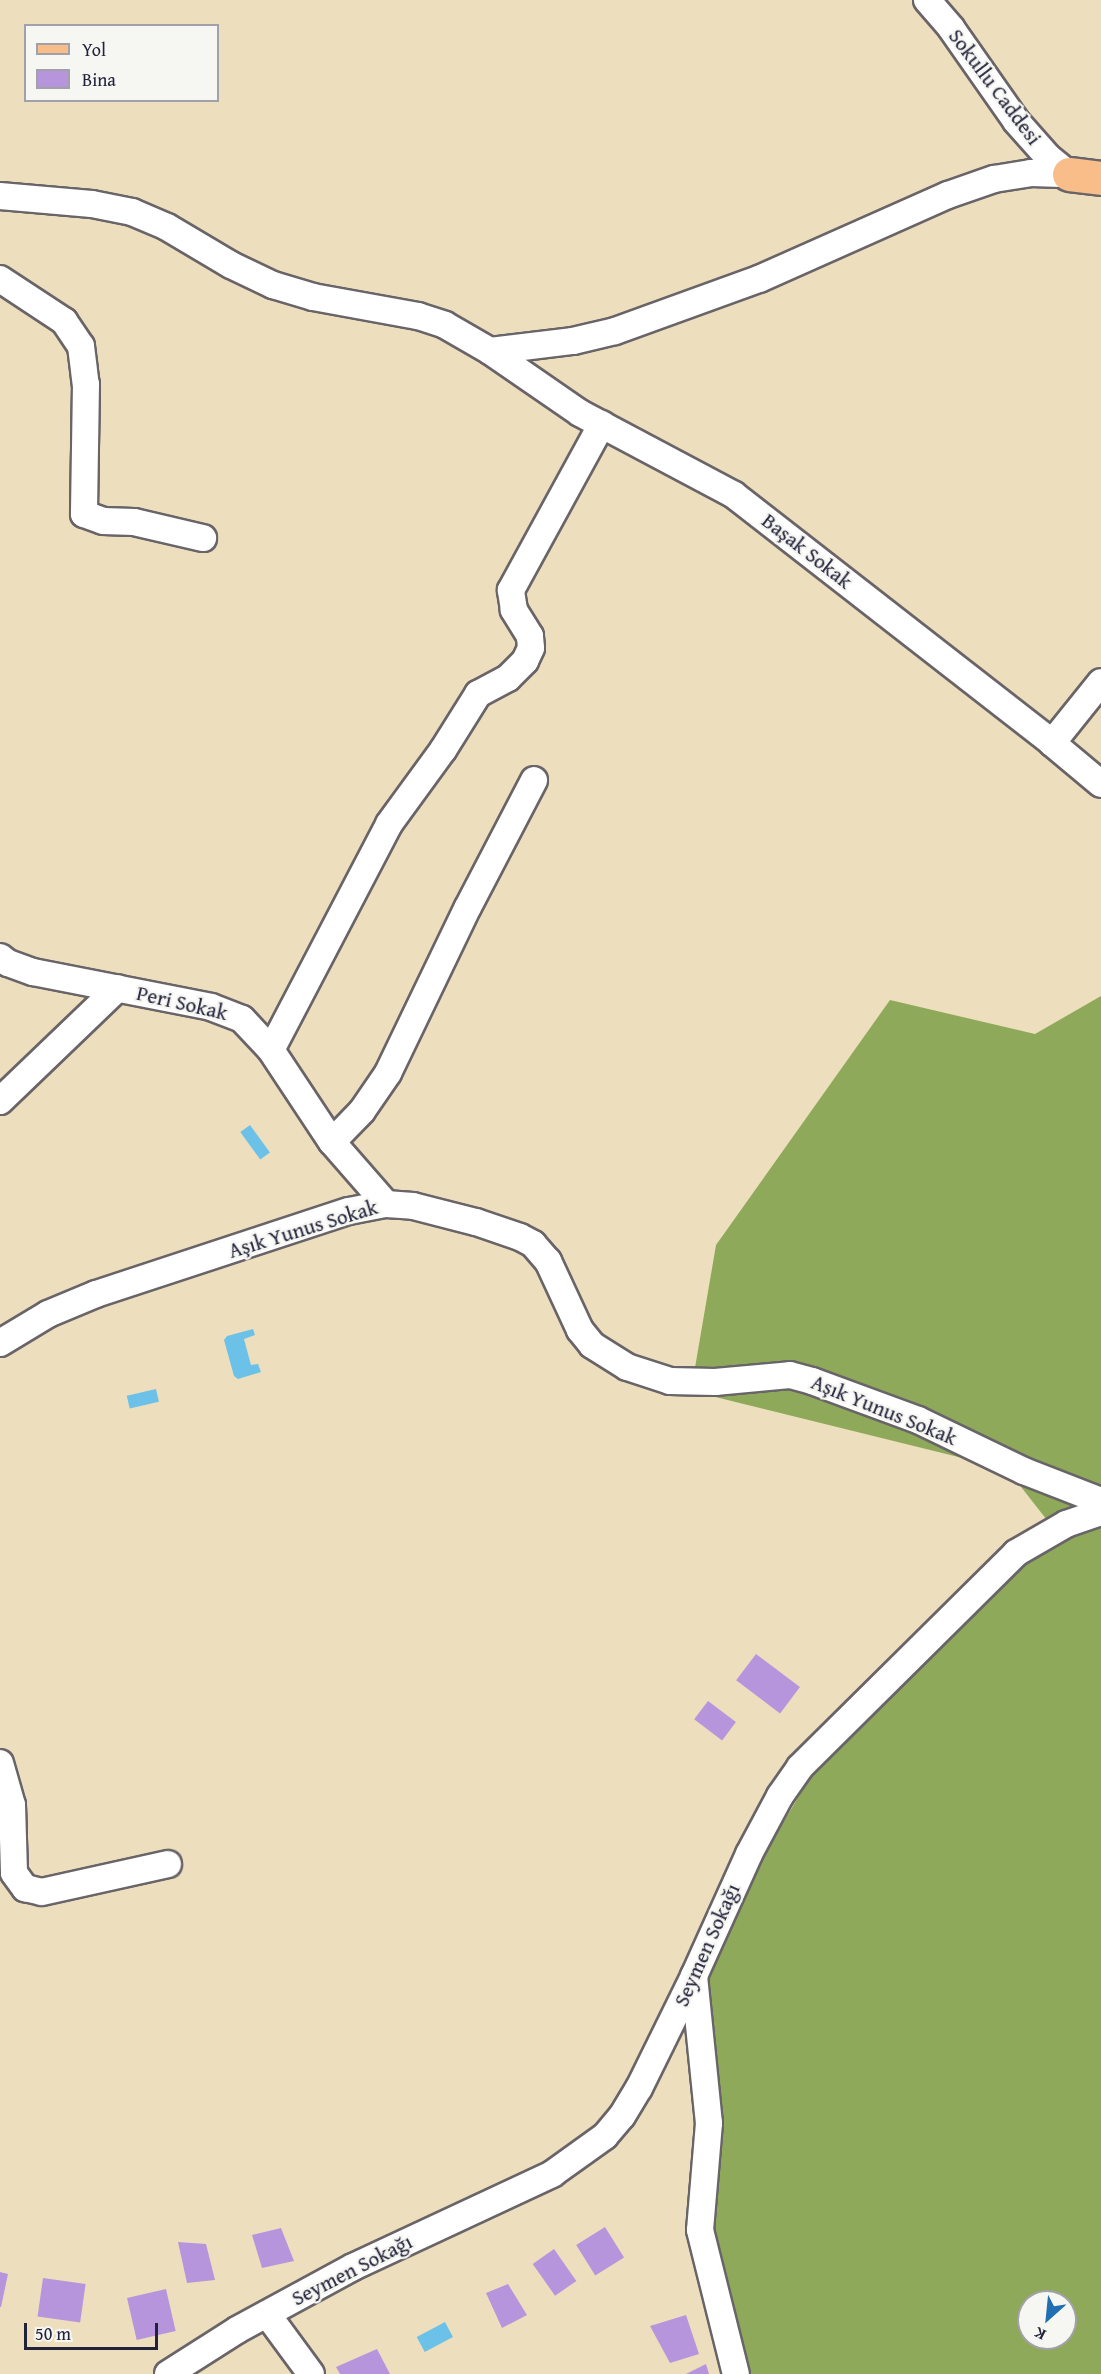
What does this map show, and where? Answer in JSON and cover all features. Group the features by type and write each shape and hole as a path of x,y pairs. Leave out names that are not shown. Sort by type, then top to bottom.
{"main road":[{"path":"1069,174 1101,178"}],"street":[{"name":"Sokullu Caddesi","path":"927,0 951,28 1016,121 1048,157 1069,174"},
{"path":"490,351 573,341 615,331 759,279 948,195 994,179 1031,173 1069,174"},
{"name":"Başak Sokak","path":"0,196 92,204 132,212 167,227 231,265 273,285 314,297 418,316 445,325 490,351 542,389 734,495 1052,742 1101,784"},
{"path":"0,279 64,321 81,346 86,384 84,514 103,521 134,522 203,538"},
{"path":"271,1050 389,824 443,750 478,694 508,678 525,661 531,648 530,636 514,610 511,590 602,424"},
{"path":"1052,742 1101,682"},
{"path":"332,1142 362,1111 388,1073 468,907 534,780"},
{"name":"Peri Sokak","path":"0,957 8,963 33,972 228,1012 242,1019 271,1050 332,1142 386,1204"},
{"path":"0,1101 118,988"},
{"name":"Aşık Yunus Sokak","path":"0,1343 71,1302 349,1211 386,1204 413,1206 455,1216 520,1237 533,1244 548,1261 580,1330 592,1345 627,1367 670,1381 715,1382 779,1375 812,1381 918,1420 1024,1471 1101,1501"},
{"name":"Seymen Sokağı","path":"168,2374 267,2314 362,2263 521,2190 585,2153 622,2116 694,1976 748,1854 780,1796 800,1767 1016,1553 1066,1524 1101,1512"},
{"path":"0,1763 12,1805 14,1873 25,1888 42,1892 168,1864"},
{"path":"694,1976 709,2124 700,2230 736,2374"},
{"name":"Seymen Sokağı","path":"267,2314 311,2374"}],"green space":[{"path":"1101,996 1101,2374 723,2374 684,1988 814,1771 1054,1529 1007,1469 691,1391 716,1245 890,1000 1035,1034"}],"water":[{"path":"250,1125 270,1153 260,1160 240,1132"},
{"path":"253,1329 255,1335 244,1339 251,1365 258,1364 261,1372 238,1379 234,1376 224,1340 227,1336"},
{"path":"156,1389 159,1402 130,1408 127,1396"},
{"path":"445,2322 453,2337 425,2352 417,2337"}],"building":[{"path":"756,1654 800,1687 780,1713 736,1680"},
{"path":"708,1701 736,1722 722,1740 694,1719"},
{"path":"605,2227 624,2258 595,2276 576,2245"},
{"path":"281,2228 294,2261 262,2268 252,2235"},
{"path":"178,2242 206,2244 215,2280 187,2283"},
{"path":"554,2249 576,2281 555,2296 533,2264"},
{"path":"0,2272 8,2274 1,2307 0,2307"},
{"path":"43,2278 86,2284 80,2323 38,2317"},
{"path":"508,2284 527,2315 502,2328 486,2293"},
{"path":"166,2289 176,2331 137,2340 127,2298"},
{"path":"686,2315 699,2354 670,2363 650,2326"},
{"path":"377,2349 390,2374 340,2374 336,2367"},
{"path":"706,2364 709,2374 686,2374"}]}
